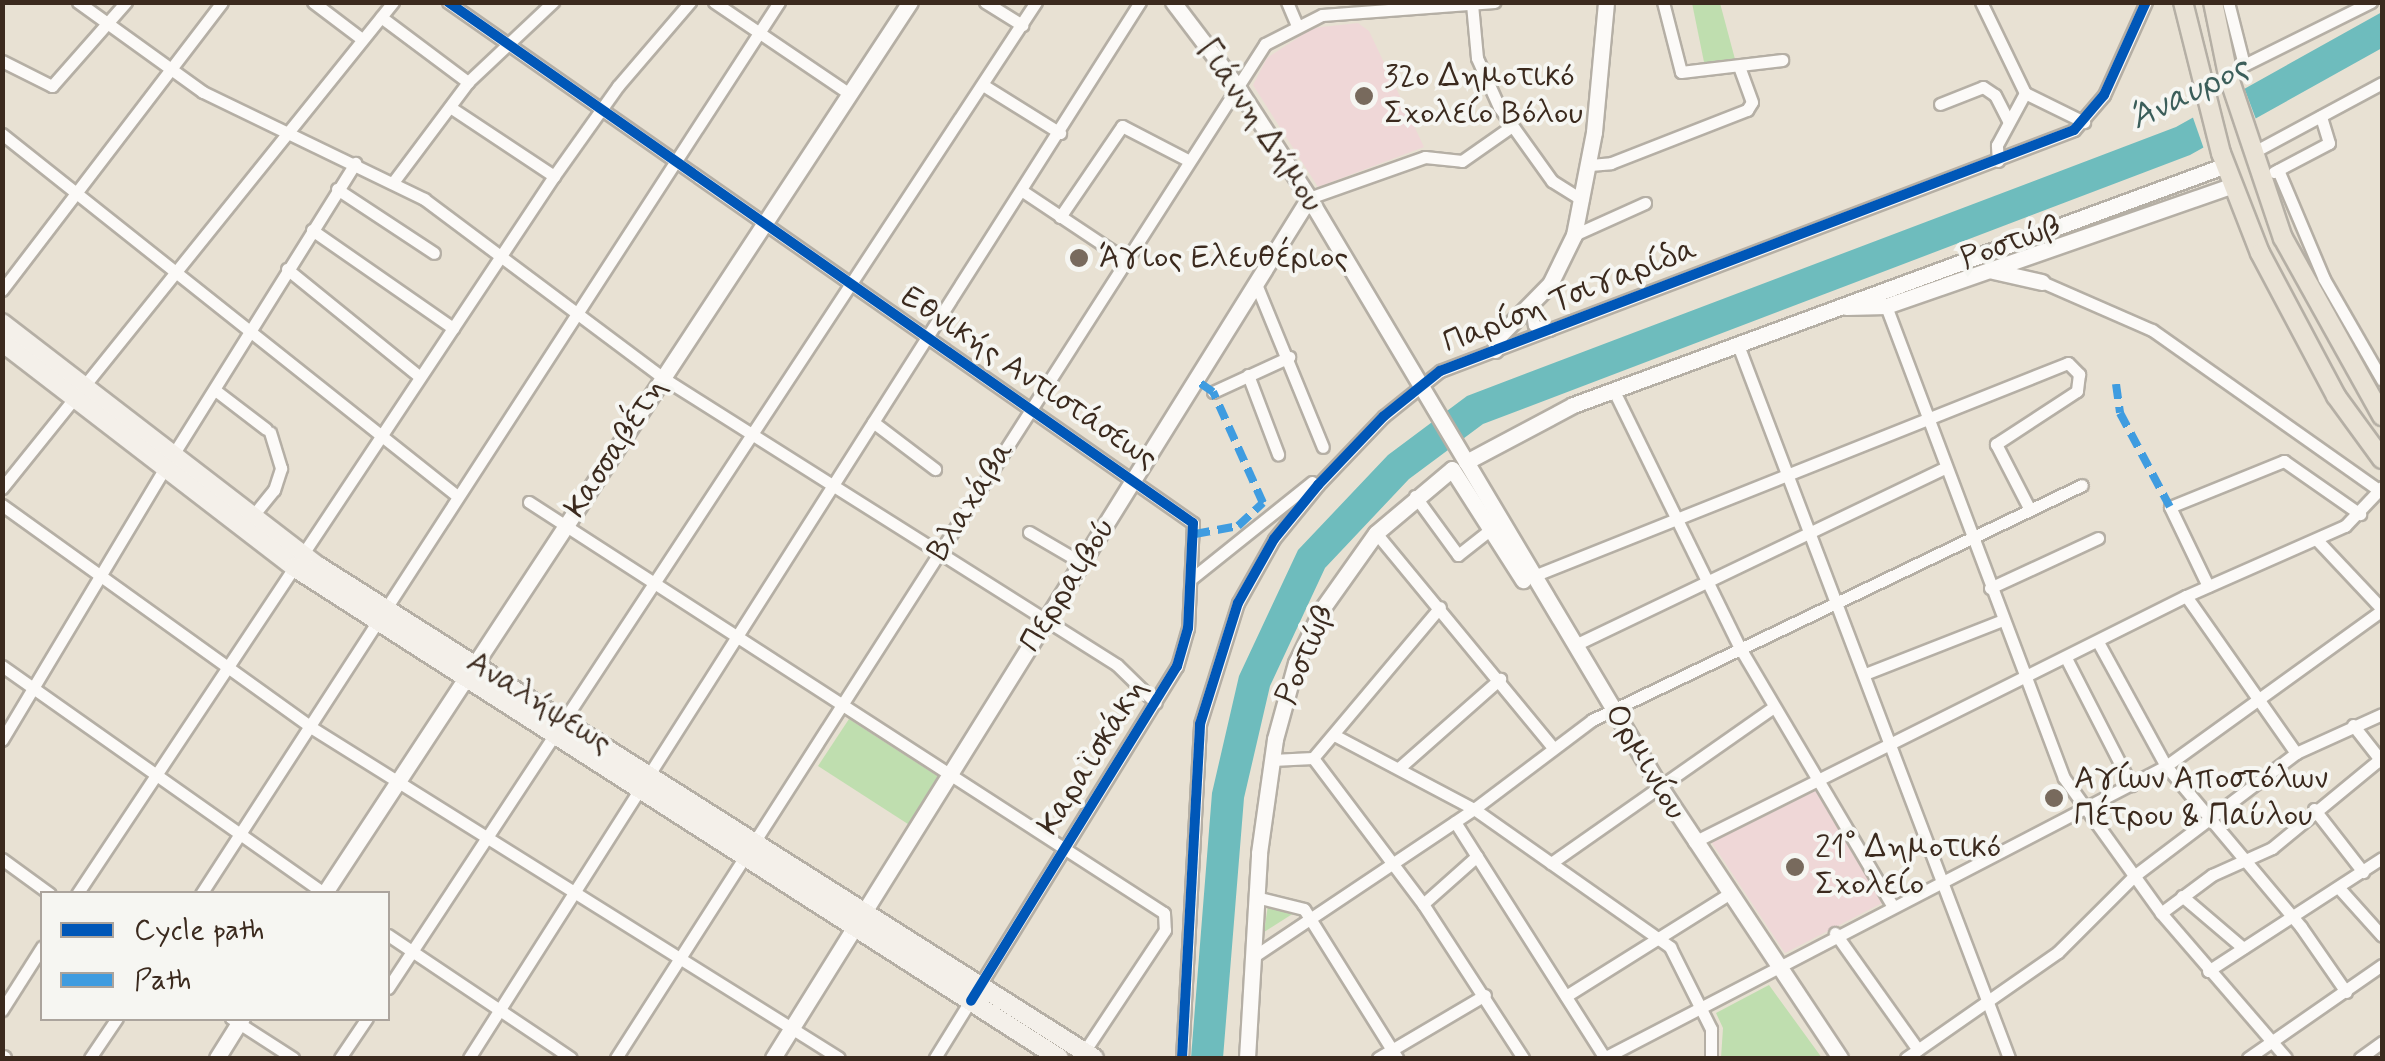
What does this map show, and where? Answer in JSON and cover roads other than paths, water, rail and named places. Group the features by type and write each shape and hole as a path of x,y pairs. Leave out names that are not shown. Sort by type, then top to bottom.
{"main road":[{"path":"2183,2 2204,92 2234,185 2297,328 2382,459"},
{"path":"2214,2 2228,76 2260,178 2318,309 2382,416"},
{"name":"Αναλήψεως","path":"2,322 78,392 298,561 976,993 1086,1056"},
{"name":"Αναλήψεως","path":"2,342 78,392"},
{"name":"Αναλήψεως","path":"168,464 251,518 298,561"},
{"name":"Αναλήψεως","path":"976,993 1059,1058"}],"street":[{"path":"78,2 168,70 394,180 662,378 1138,680 1156,703"},
{"path":"2,61 52,86 126,2"},
{"path":"2,290 222,2"},
{"path":"313,2 362,40"},
{"path":"2,488 392,2"},
{"name":"Εθνικής Αντιστάσεως","path":"448,2 848,286 1190,519"},
{"path":"78,891 554,176 599,112 690,2"},
{"path":"714,2 850,94"},
{"path":"203,891 779,2"},
{"name":"Κασσαβέτη","path":"325,891 910,2"},
{"path":"985,2 1022,25"},
{"path":"390,985 1036,2"},
{"path":"469,1058 926,338 1024,192 1140,2"},
{"name":"Γιάννη Δήμου","path":"1173,2 1236,85 1309,198 1465,460"},
{"path":"1287,2 1296,25"},
{"name":"Βλαχάβα","path":"616,1058 1122,258 1268,40 1322,14 1384,6 1494,2"},
{"path":"1495,350 1500,335 1530,307 1557,273 1574,235 1590,165 1606,2"},
{"path":"1662,2 1680,72 1782,60"},
{"path":"1981,2 2025,93 2084,122 2104,95 2146,2"},
{"path":"2228,2 2244,65 2371,2"},
{"path":"1472,4 1476,58 1512,126 1552,181 1583,200"},
{"path":"394,180 468,82 545,5"},
{"path":"381,16 468,82"},
{"path":"1590,165 1620,160 1750,108 1739,66"},
{"path":"2250,148 2322,116 2382,82"},
{"path":"984,85 1060,133"},
{"path":"1940,104 1983,87 1996,95 2008,121"},
{"path":"1998,161 2008,121 2025,93"},
{"path":"450,107 554,176"},
{"path":"2260,178 2329,142 2322,116"},
{"name":"Παρίση Τσιγαρίδα","path":"1182,1058 1196,764 1214,670 1238,603 1274,540 1347,454 1422,388 1495,350 1998,161 2084,122"},
{"path":"1060,217 1122,126 1186,159"},
{"path":"1309,198 1425,157 1462,161 1512,126"},
{"path":"2,134 78,190 456,495"},
{"name":"Ροστώβ","path":"1465,460 1528,425 1614,390 2223,159"},
{"path":"2,740 355,163"},
{"path":"2278,170 2324,279 2382,380"},
{"path":"1842,306 1886,306 2234,185"},
{"path":"338,190 434,254"},
{"path":"1024,192 1122,258"},
{"name":"Περραιβού","path":"773,1058 1309,198"},
{"path":"1574,235 1645,203"},
{"path":"312,230 453,328"},
{"path":"2040,254 2042,282"},
{"path":"287,269 420,377"},
{"path":"1694,842 2186,596 2317,540 2360,514 2382,490 2152,330 2042,282 1989,270"},
{"path":"1256,284 1324,447"},
{"path":"1886,306 2064,778 2161,913 2286,1058"},
{"path":"1530,307 1534,326 1548,330"},
{"path":"1738,345 2008,1058"},
{"path":"1213,392 1289,356"},
{"path":"1532,577 2058,364 2078,372 2073,394 1996,444 2030,510"},
{"path":"1248,375 1278,454"},
{"path":"214,390 268,431 281,468 274,490 251,518"},
{"path":"1614,390 1740,648 1892,905"},
{"path":"873,422 935,470"},
{"path":"1191,580 1347,454"},
{"name":"Ορμινίου","path":"1465,460 1727,895 1840,1058"},
{"path":"2208,586 2170,507 2284,460 2360,514"},
{"path":"1575,645 1944,468"},
{"name":"Ροστώβ","path":"1247,1058 1256,897 1272,760 1308,634 1376,533 1415,496 1457,470 1530,592 1549,604"},
{"path":"1253,957 1474,809 1553,748 1613,709 2082,485"},
{"path":"1415,496 1458,555 1491,529"},
{"path":"528,502 1164,913 1165,930 1086,1056"},
{"path":"2,505 308,726 572,895 839,1058"},
{"name":"Καραϊσκάκη","path":"935,1058 1156,703 1184,648 1195,531 1190,519"},
{"path":"1029,532 1082,563"},
{"path":"1376,533 1553,748"},
{"path":"1990,588 2098,538"},
{"path":"1455,822 1609,1057 1836,933 2085,811 2166,766 2382,610 2317,540"},
{"path":"2186,596 2296,753"},
{"path":"1272,760 1314,758 1440,608"},
{"path":"1865,674 2002,620"},
{"path":"2098,642 2166,766 2294,919 2346,992"},
{"path":"2066,658 2131,785"},
{"path":"2,666 321,891"},
{"path":"1399,768 1500,680"},
{"path":"1551,862 1774,708"},
{"path":"1906,1058 2058,952 2134,876 2296,753 2382,714"},
{"path":"2161,913 2243,860 2272,848 2314,809 2381,760 2353,725"},
{"path":"1336,736 1474,809 1658,938 1680,958 1702,1006 1712,1032 1711,1058"},
{"path":"1314,758 1423,904 1523,1058"},
{"path":"2314,809 2364,872"},
{"path":"1423,904 1477,856"},
{"path":"2,858 46,891"},
{"path":"2208,971 2294,919 2382,858"},
{"path":"2339,888 2382,936"},
{"path":"1566,996 1727,895"},
{"path":"2182,896 2243,948"},
{"path":"1256,897 1294,902 1311,919 1395,1054"},
{"path":"1836,933 1918,1050"},
{"path":"390,937 571,1058"},
{"path":"2,1010 40,950"},
{"path":"2248,1058 2382,966"},
{"path":"1378,1058 1395,1054 1485,995"},
{"path":"90,1058 115,1021"},
{"path":"217,1058 237,1021"},
{"path":"239,1021 292,1058"},
{"path":"340,1058 365,1021"},
{"path":"2360,1058 2382,1042"}],"water":[{"path":"2382,12 2382,48 2190,155 1483,424 1409,479 1325,568 1270,686 1244,798 1223,1058 1191,1058 1212,793 1239,676 1298,550 1388,455 1467,396 2176,127"}],"place":[{"name":"32ο Δημοτικό Σχολείο Βόλου","path":"1364,96"},
{"name":"Άγιος Ελευθέριος","path":"1079,258"},
{"name":"Αγίων Αποστόλων Πέτρου & Παύλου","path":"2054,798"},
{"name":"21° Δημοτικό Σχολείο","path":"1795,867"}],"water label":[{"name":"Άναυρος","path":"2189,93"}]}
